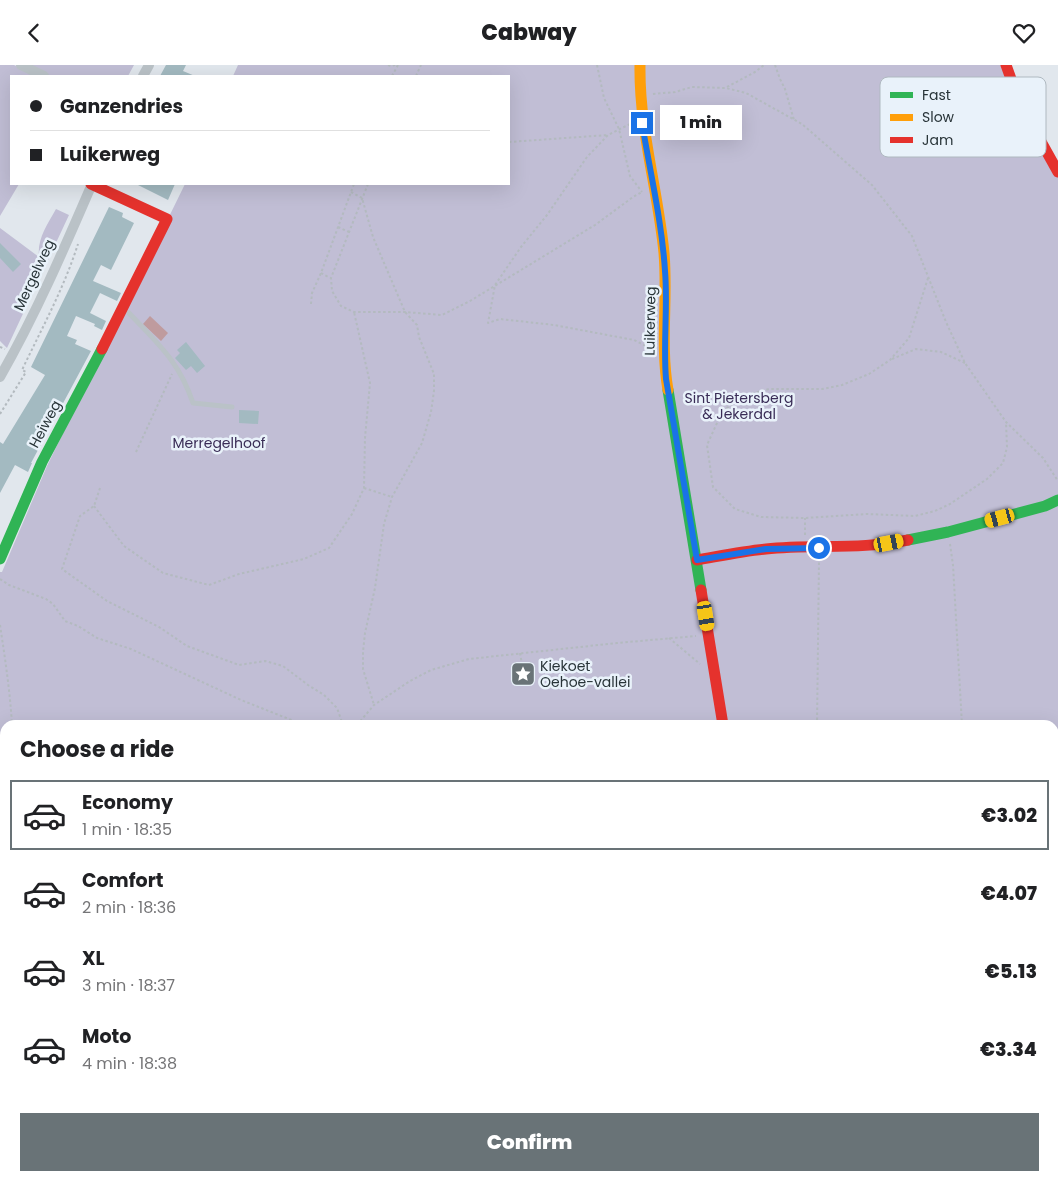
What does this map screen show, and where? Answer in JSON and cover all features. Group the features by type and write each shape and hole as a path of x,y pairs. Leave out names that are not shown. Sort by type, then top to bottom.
{"street":[{"path":"21,65 42,75"},
{"name":"Luikerweg","path":"640,65 639,95 642,123 662,236 666,273 664,355 666,379 722,720"},
{"path":"1006,65 1010,77"},
{"path":"1046,150 1058,171"},
{"name":"Mergelweg","path":"0,377 14,353 42,295 91,185"},
{"name":"Mergelweg","path":"93,185 167,219"},
{"name":"Heiweg","path":"0,559 42,462 127,309 167,219"},
{"path":"697,560 748,551 889,543 948,531 1045,506 1058,500"}],"lane":[{"path":"127,309 176,365 187,383 194,403 232,407"}],"path":[{"path":"388,65 396,65"},
{"path":"368,185 330,278 332,291 341,306 354,312 405,312 442,315 595,225 642,192 630,176 619,129 604,97 596,65"},
{"path":"726,88 764,65"},
{"path":"775,65 786,89 794,119"},
{"path":"639,95 666,94 692,87 726,88 746,93 794,119 832,149 872,185 912,236 965,363 1006,422 1043,458 1058,481"},
{"path":"619,129 608,135 587,157 495,285 488,323 500,319 554,325 634,340 664,355"},
{"path":"510,142 608,135"},
{"path":"311,304 312,293 354,185"},
{"path":"351,192 362,198 373,237 405,312 417,325 419,337 434,374 431,412 422,443 392,497 384,524 375,588 365,633 363,669 374,705"},
{"path":"338,227 349,233"},
{"path":"0,415 26,372 22,369 70,270 80,238"},
{"path":"321,273 330,278"},
{"path":"890,360 908,338 928,277"},
{"path":"94,506 124,546 163,573 210,585 239,574 304,559 329,548 352,514 364,488 365,438 370,383 354,312"},
{"path":"965,363 942,352 916,349 890,360 869,374 842,385 822,389 769,389 743,396 722,412 707,445 713,487 735,509 761,517 805,518 843,514 915,516 935,511 950,504 988,479 1004,463 1007,447 1006,422"},
{"path":"136,452 176,365"},
{"path":"100,488 94,506 80,516 62,569 107,601 159,627 187,646 239,665 265,661 284,666 324,695 337,708 341,720"},
{"path":"364,488 392,497"},
{"path":"805,518 805,548"},
{"path":"948,531 953,565 962,720"},
{"path":"817,720 819,548"},
{"path":"0,579 9,585 46,599 53,604 65,621 78,626 97,638 131,649 241,701 291,720"},
{"path":"0,625 4,661 10,688 12,720"},
{"path":"361,720 374,705 403,686 431,670 468,659 709,635"},
{"path":"669,638 714,674"},
{"path":"520,653 523,670"}],"green space":[{"path":"0,65 14,65 35,75 10,75 10,185 18,185 0,216"},
{"path":"27,65 134,65 129,75 48,75"},
{"name":"Sint Pietersberg & Jekerdal","path":"238,65 1004,65 1010,77 880,77 880,157 1046,157 1046,151 1058,176 1058,720 0,720 0,572 2,572 47,466 185,185 510,185 510,75 233,75"},
{"path":"56,209 69,215 7,348 0,341 0,228 39,257 41,238"}],"shaded area":[{"path":"150,316 168,333 161,341 143,324"}],"building":[{"path":"166,65 186,65 183,71 193,75 161,75"},
{"path":"138,185 175,185 168,200"},
{"path":"109,207 123,213 122,217 134,223 111,270 101,265 93,281 121,293 117,301 100,293 90,313 106,321 102,330 94,326 95,324 76,316 67,336 77,340 75,344 91,351 28,472 15,465 0,493 0,442 3,444 45,375 31,367"},
{"path":"0,243 21,264 13,272 0,258"},
{"path":"186,342 205,366 197,373 191,366 186,370 175,358 180,353 177,350"},
{"path":"239,410 259,411 258,424 239,423"}],"traffic: fast":[{"path":"0,559 42,462 102,349"},
{"path":"668,390 701,590"},
{"path":"908,540 948,532 1045,506 1058,500"}],"traffic: slow":[{"path":"640,65 642,113 664,253 664,339 668,390"}],"traffic: jam":[{"path":"1006,65 1010,77"},
{"path":"1046,151 1058,172"},
{"path":"93,185 167,219 102,349"},
{"path":"697,560 766,549 873,545 908,540"},
{"path":"701,590 722,720"}],"place":[{"name":"Kiekoet Oehoe-vallei","path":"523,674"}],"route":[{"path":"642,123 662,236 666,273 664,355 666,379 697,560 766,549 819,548"}],"park label":[{"name":"Merregelhoof","path":"219,443"}]}
